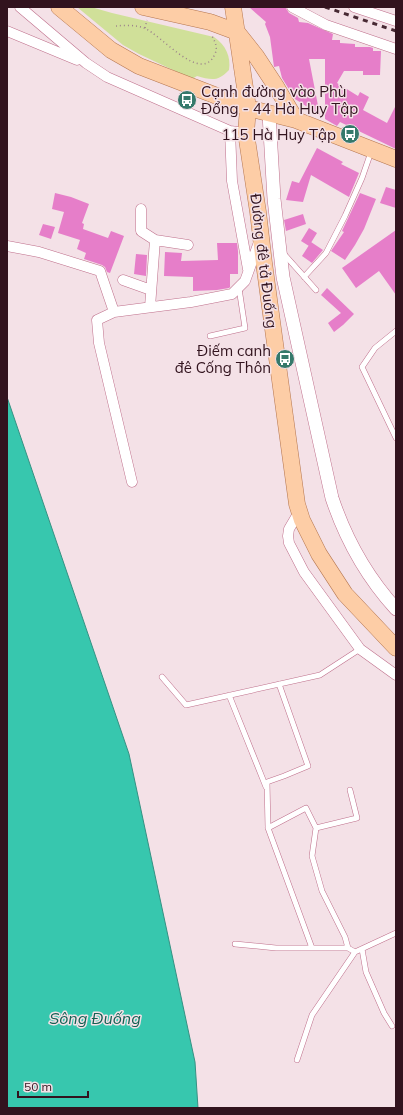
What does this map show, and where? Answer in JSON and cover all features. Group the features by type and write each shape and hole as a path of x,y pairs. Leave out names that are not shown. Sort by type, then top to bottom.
{"main road":[{"path":"59,7 111,50 140,66 248,108 296,120 396,159"},
{"name":"Đường đê tả Đuống","path":"233,7 238,32 248,108 246,133 293,487 299,512 319,554 345,594 396,648"},
{"path":"145,13 210,22 238,32 278,88 296,120"}],"street":[{"path":"20,7 86,63 107,77 230,130 246,133"},
{"path":"292,7 326,25 396,49"},
{"path":"354,7 396,21"},
{"path":"7,31 86,63"},
{"path":"269,114 274,199 279,249 289,307 332,498 339,520 358,558 380,590 396,609"},
{"path":"230,130 232,181 249,271"},
{"path":"141,209 141,231 155,240 188,245"},
{"path":"132,482 99,343 97,320 114,312 191,302 232,294 245,281 261,237"},
{"path":"150,307 155,240"},
{"path":"7,246 39,252 100,272 114,312"},
{"path":"123,280 151,290"},
{"path":"299,512 289,529 289,543 310,582 360,649 396,675"}],"lane":[{"path":"304,277 326,253 362,178 372,150"},
{"path":"279,249 316,290"},
{"path":"210,336 245,328 239,287"},
{"path":"396,331 375,348 362,367 396,438"},
{"path":"162,677 186,705 320,675 360,649"},
{"path":"279,684 308,766 267,782 268,828 312,948"},
{"path":"229,695 267,789"},
{"path":"316,828 357,818 350,790"},
{"path":"268,828 306,808 316,828 312,856 322,891 345,937 348,948"},
{"path":"297,1060 312,1015 355,952 396,933"},
{"path":"235,944 276,948 348,948 355,952"},
{"path":"362,949 366,972 384,1013 392,1026"}],"path":[{"path":"145,13 145,28"},
{"path":"116,26 124,25 145,28 170,45 188,61 198,65 207,64 215,55 216,44 211,35"}],"shaded area":[{"path":"77,7 91,7 214,37 222,44 227,52 229,70 221,77 214,79 197,76 192,79 123,45"}],"water":[{"name":"Sông Đuống","path":"7,397 129,754 195,1062 198,1108 7,1108"}],"building":[{"path":"249,7 285,7 289,13 298,18 299,22 308,23 333,34 332,40 340,40 340,43 355,44 355,47 370,47 373,48 373,51 381,51 380,75 363,75 363,71 344,71 337,83 358,96 360,92 369,97 363,110 387,123 396,105 396,149 340,122 337,126 325,119 325,59 309,59 320,116 295,99 282,78 279,66 274,67 270,37 265,24 266,22"},
{"path":"317,148 343,162 341,164 359,173 349,197 311,175 303,202 286,200 292,181 299,183"},
{"path":"386,187 396,190 396,208 380,203"},
{"path":"55,193 89,204 82,223 84,224 83,229 108,238 111,231 124,236 110,273 107,272 105,267 102,265 84,259 86,253 77,249 80,240 58,233 64,212 52,209"},
{"path":"360,193 376,199 364,229 345,260 331,251 344,232 342,231"},
{"path":"303,214 306,224 286,231 284,220"},
{"path":"43,224 55,227 51,239 39,235"},
{"path":"309,228 317,233 309,246 301,241"},
{"path":"396,230 396,295 379,271 356,288 342,268"},
{"path":"311,242 323,250 312,263 302,256"},
{"path":"217,243 237,243 238,274 230,274 229,288 193,291 193,277 164,276 165,252 182,253 181,261 218,260"},
{"path":"136,254 147,255 146,276 134,274"},
{"path":"327,288 354,314 334,332 328,323 341,313 321,295"}],"railway":[{"path":"325,7 396,31"}],"place":[{"name":"Cạnh đường vào Phù Đổng - 44 Hà Huy Tập","path":"187,100"},
{"name":"115 Hà Huy Tập","path":"350,134"},
{"name":"Điếm canh đê Cống Thôn","path":"285,359"}]}
